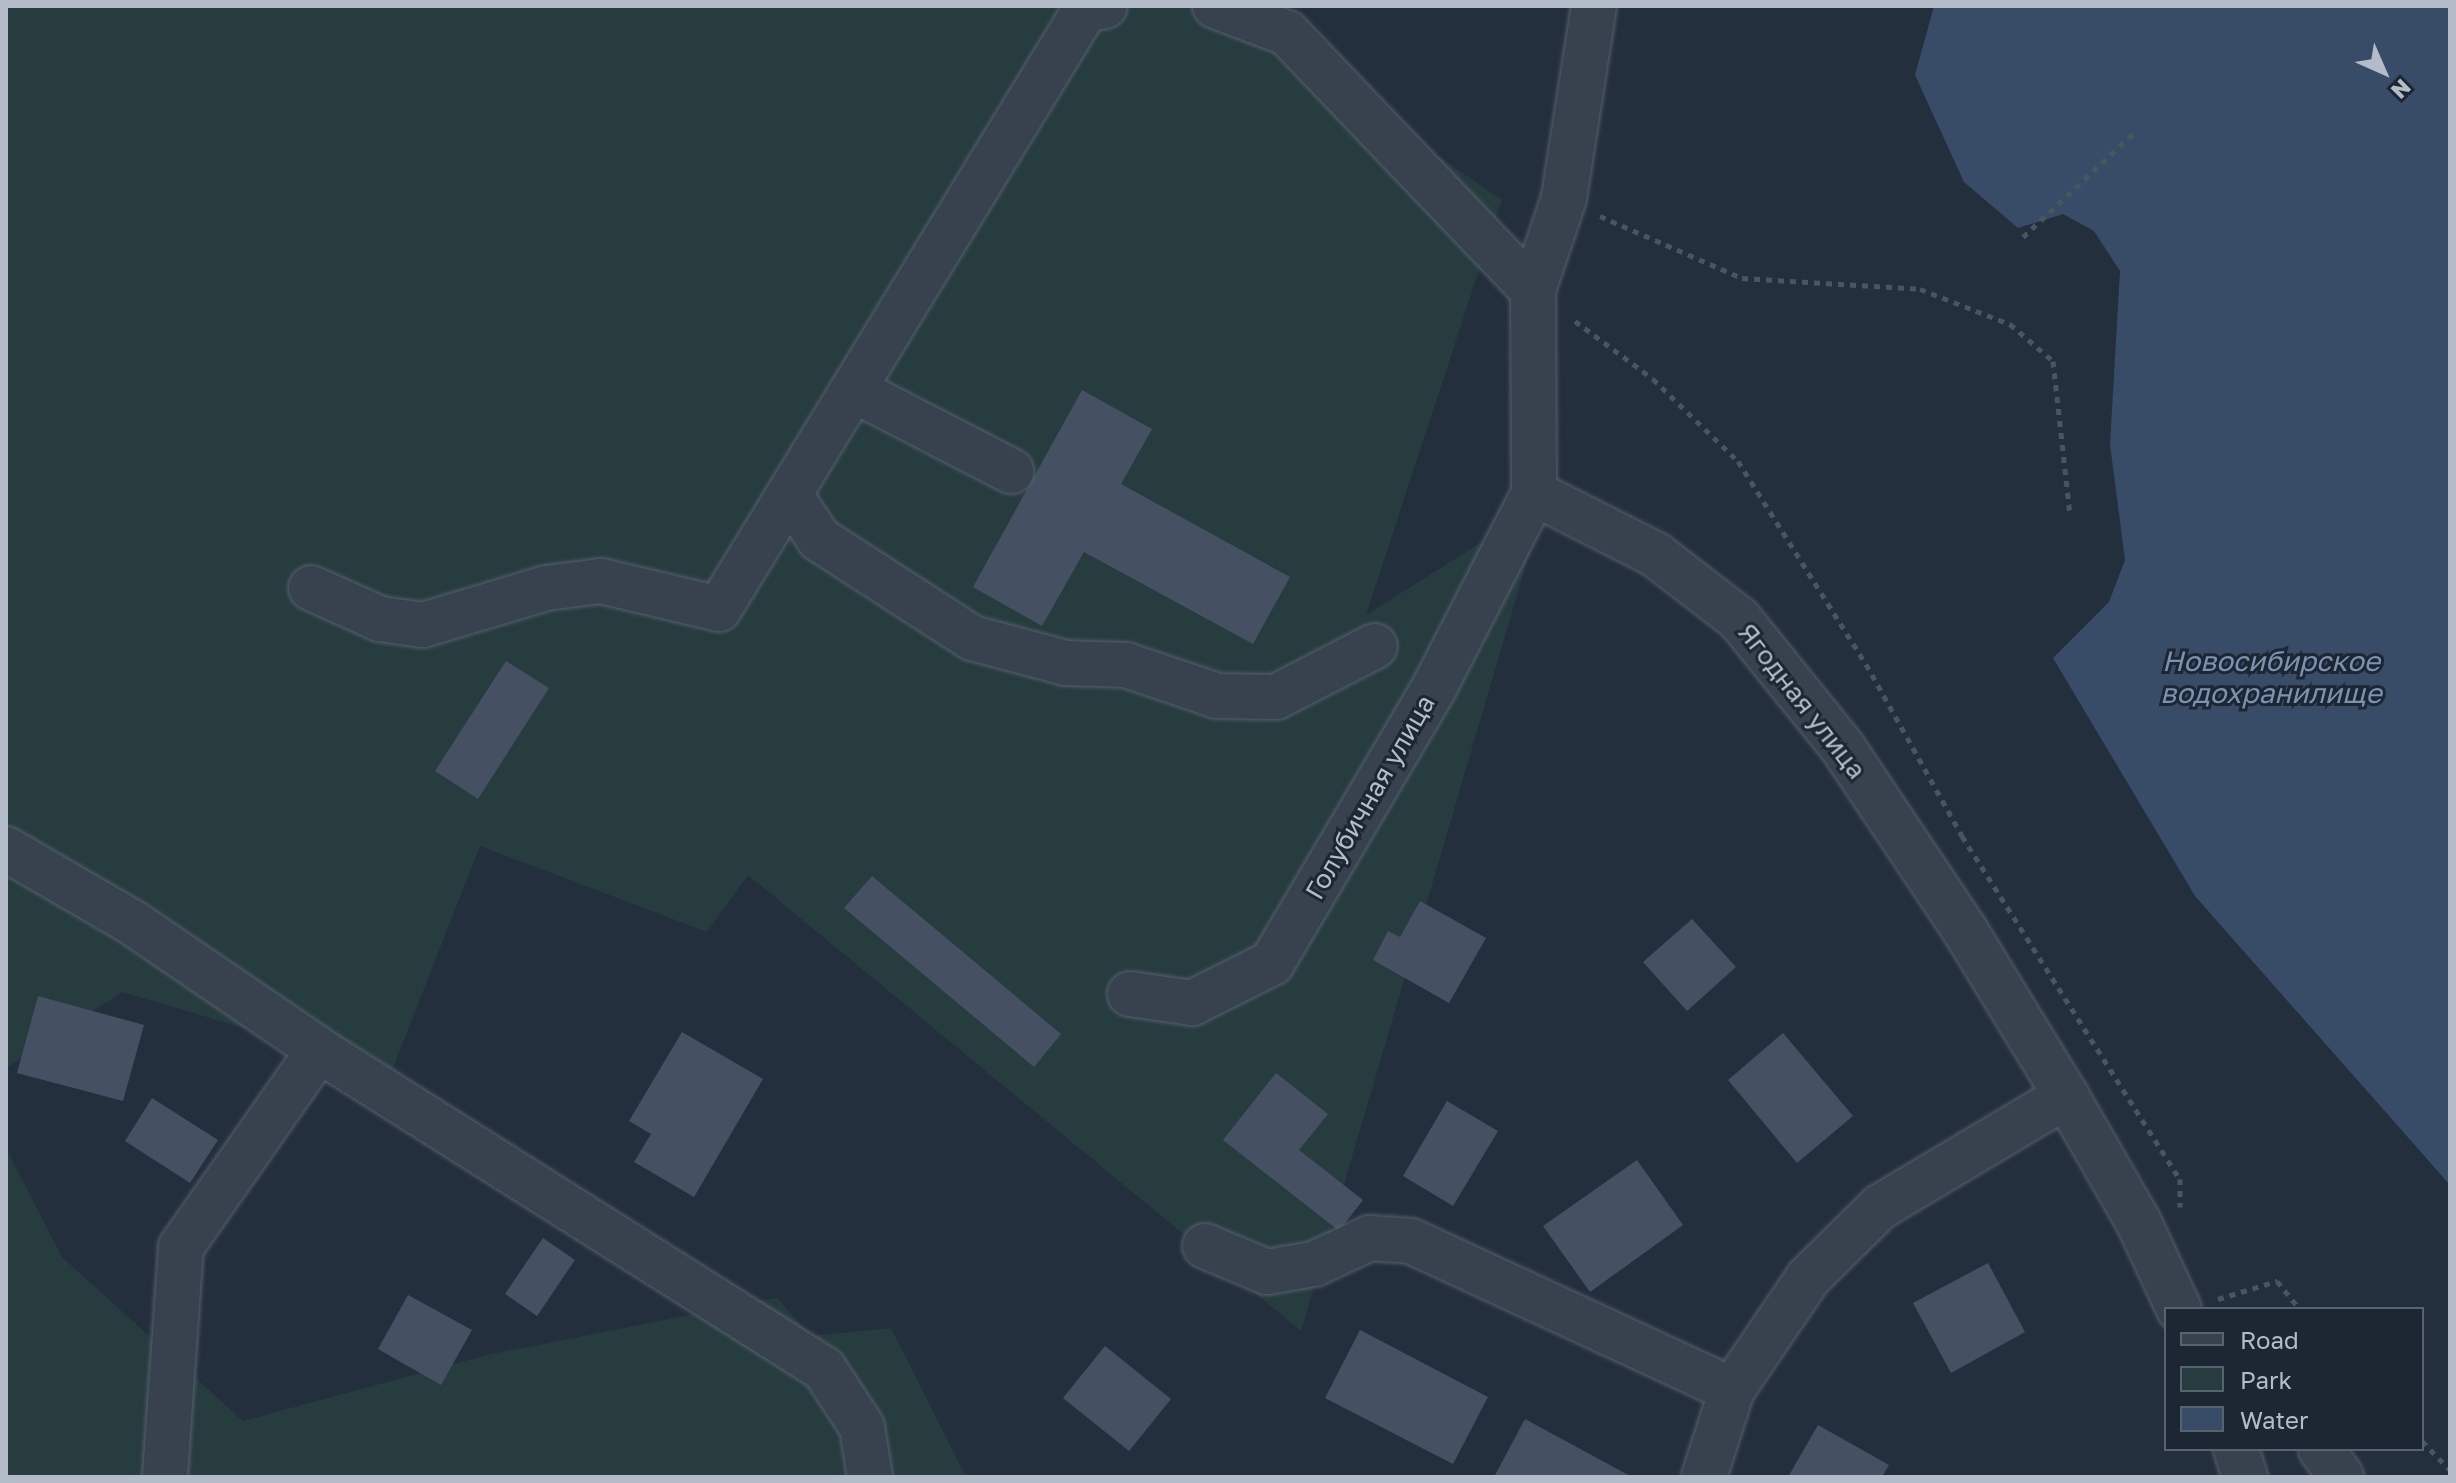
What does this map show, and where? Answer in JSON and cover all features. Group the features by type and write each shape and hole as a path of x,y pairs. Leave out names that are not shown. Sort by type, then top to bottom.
{"street":[{"path":"311,588 380,619 423,625 546,588 601,581 719,609 1085,10 1105,6"},
{"path":"1215,6 1287,33 1533,290"},
{"path":"1534,493 1533,290 1564,198 1592,19"},
{"path":"854,390 1011,471"},
{"name":"Голубичная улица","path":"1130,994 1192,1003 1272,963 1435,686 1534,493"},
{"name":"Ягодная улица","path":"1534,493 1656,555 1739,619 1843,748 1966,932 2139,1223 2196,1305"},
{"path":"790,495 819,539 972,638 1066,663 1126,665 1217,696 1276,697 1375,646"},
{"path":"6,849 133,923 319,1050 824,1369 862,1427 870,1477"},
{"path":"165,1477 181,1247 319,1050"},
{"path":"1704,1477 1732,1390 1808,1278 1880,1207 2066,1096"},
{"path":"1205,1246 1267,1272 1314,1264 1370,1238 1411,1241 1732,1390"},
{"path":"2237,1451 2245,1477"},
{"path":"2322,1451 2341,1477"}],"path":[{"path":"2023,237 2135,132"},
{"path":"1564,198 1742,278 1920,289 2010,324 2053,361 2070,516"},
{"path":"1533,290 1653,379 1738,461 1866,664 1962,836 2180,1179 2180,1222"},
{"path":"2196,1305 2277,1281 2298,1307"},
{"path":"2424,1443 2450,1470"}],"green space":[{"path":"6,6 1217,6 1502,200 1366,615 1544,503 1301,1331 748,875 707,932 480,846 387,1083 319,1050 122,992 6,1068"},
{"path":"6,1148 62,1257 243,1421 491,1354 777,1298 811,1336 891,1328 966,1477 6,1477"}],"water":[{"name":"Новосибирское водохранилище","path":"1934,6 2450,6 2450,1185 2195,896 2053,658 2109,602 2125,560 2110,444 2120,271 2094,231 2063,214 2018,228 1964,182 1915,75"}],"building":[{"path":"1082,390 1152,429 1121,484 1290,577 1253,644 1084,552 1042,626 973,587"},
{"path":"506,661 549,688 478,799 435,771"},
{"path":"872,876 1061,1034 1034,1067 844,908"},
{"path":"1420,901 1486,938 1449,1003 1373,960 1388,931 1400,937"},
{"path":"1692,919 1736,967 1687,1011 1643,962"},
{"path":"38,996 144,1025 123,1101 17,1073"},
{"path":"682,1032 763,1079 694,1197 634,1162 651,1134 629,1121"},
{"path":"1783,1033 1853,1116 1797,1163 1728,1080"},
{"path":"1276,1073 1328,1114 1299,1150 1363,1200 1339,1231 1223,1140"},
{"path":"152,1098 218,1140 190,1183 125,1141"},
{"path":"1447,1101 1498,1131 1453,1206 1403,1176"},
{"path":"1637,1160 1683,1225 1590,1292 1543,1226"},
{"path":"543,1238 575,1260 537,1316 505,1294"},
{"path":"1988,1263 2025,1332 1951,1373 1913,1303"},
{"path":"408,1295 472,1330 441,1385 378,1349"},
{"path":"1360,1330 1488,1397 1453,1464 1325,1398"},
{"path":"1105,1346 1171,1399 1129,1451 1063,1398"},
{"path":"1525,1419 1632,1477 1494,1477"},
{"path":"1818,1425 1889,1465 1882,1477 1788,1477"}]}
